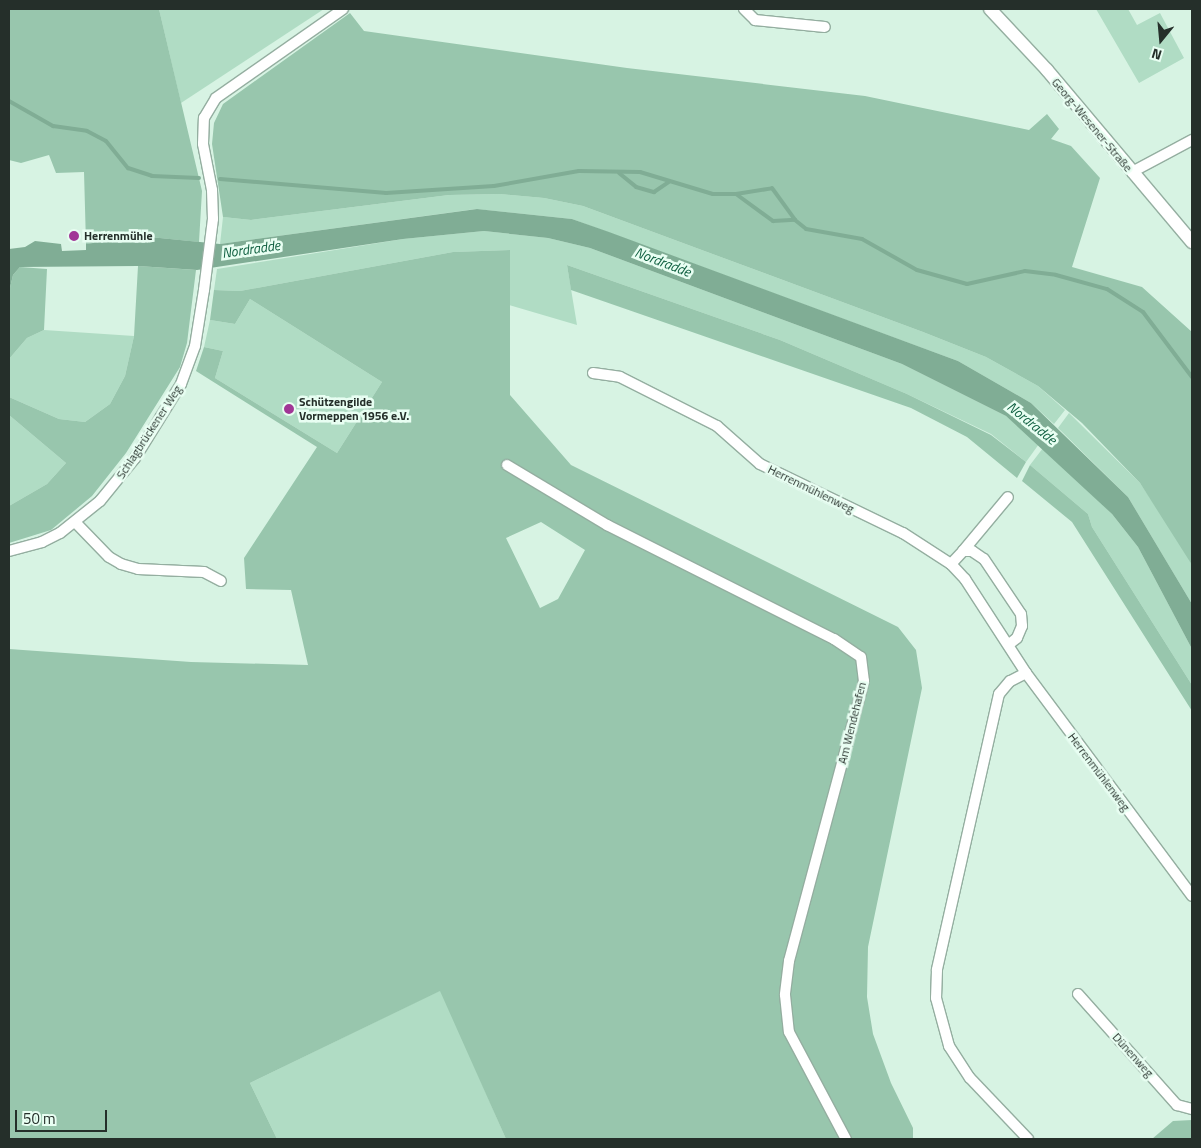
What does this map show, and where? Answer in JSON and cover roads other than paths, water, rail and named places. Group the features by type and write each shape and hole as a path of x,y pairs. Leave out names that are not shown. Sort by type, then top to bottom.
{"street":[{"name":"Schlagbrückener Weg","path":"9,551 42,542 76,522 100,501 135,458 181,384 195,346 205,286 212,219 212,190 203,144 204,118 216,98 343,9"},
{"path":"744,9 755,20 826,27"},
{"name":"Georg-Wesener-Straße","path":"990,9 1047,70 1192,242"},
{"path":"1132,172 1192,140"},
{"name":"Herrenmühlenweg","path":"593,373 620,377 717,426 760,464 903,533 951,564 965,579 1026,673 1192,896"},
{"name":"Am Wendehafen","path":"507,465 607,525 834,639 861,657 864,682 788,961 785,995 786,1026 846,1139"},
{"path":"951,564 1008,497"},
{"path":"76,522 109,557 121,564 138,569 204,572 221,581"},
{"path":"963,550 972,551 984,559 1021,614 1022,626 1017,638 1008,645"},
{"path":"1026,673 1010,681 999,694 937,970 936,998 950,1046 970,1078 1028,1139"},
{"name":"Dünenweg","path":"1078,994 1177,1105 1192,1109"}],"water":[{"name":"Nordradde","path":"477,209 572,219 958,361 1031,403 1128,497 1192,604 1192,649 1138,547 1112,514 1006,416 902,364 590,248 548,238 484,231 403,239 197,270 138,266 20,267 13,275 9,292 9,249 25,247 35,241 61,244 62,251 86,250 86,244 140,236 220,244"}],"waterway":[{"path":"9,101 53,126 87,131 106,141 128,168 152,176 199,178"},
{"path":"220,179 386,193 494,186 579,171 640,172 713,194 736,194 773,221 795,220 806,229 862,239 917,270 967,284 1025,271 1056,275 1107,289 1143,312 1192,377"},
{"path":"619,173 636,187 654,192 669,182"},
{"path":"736,194 772,188 795,220"}],"place":[{"name":"Herrenmühle","path":"74,236"},
{"name":"Schützengilde Vormeppen 1956 e.V.","path":"289,409"}]}
